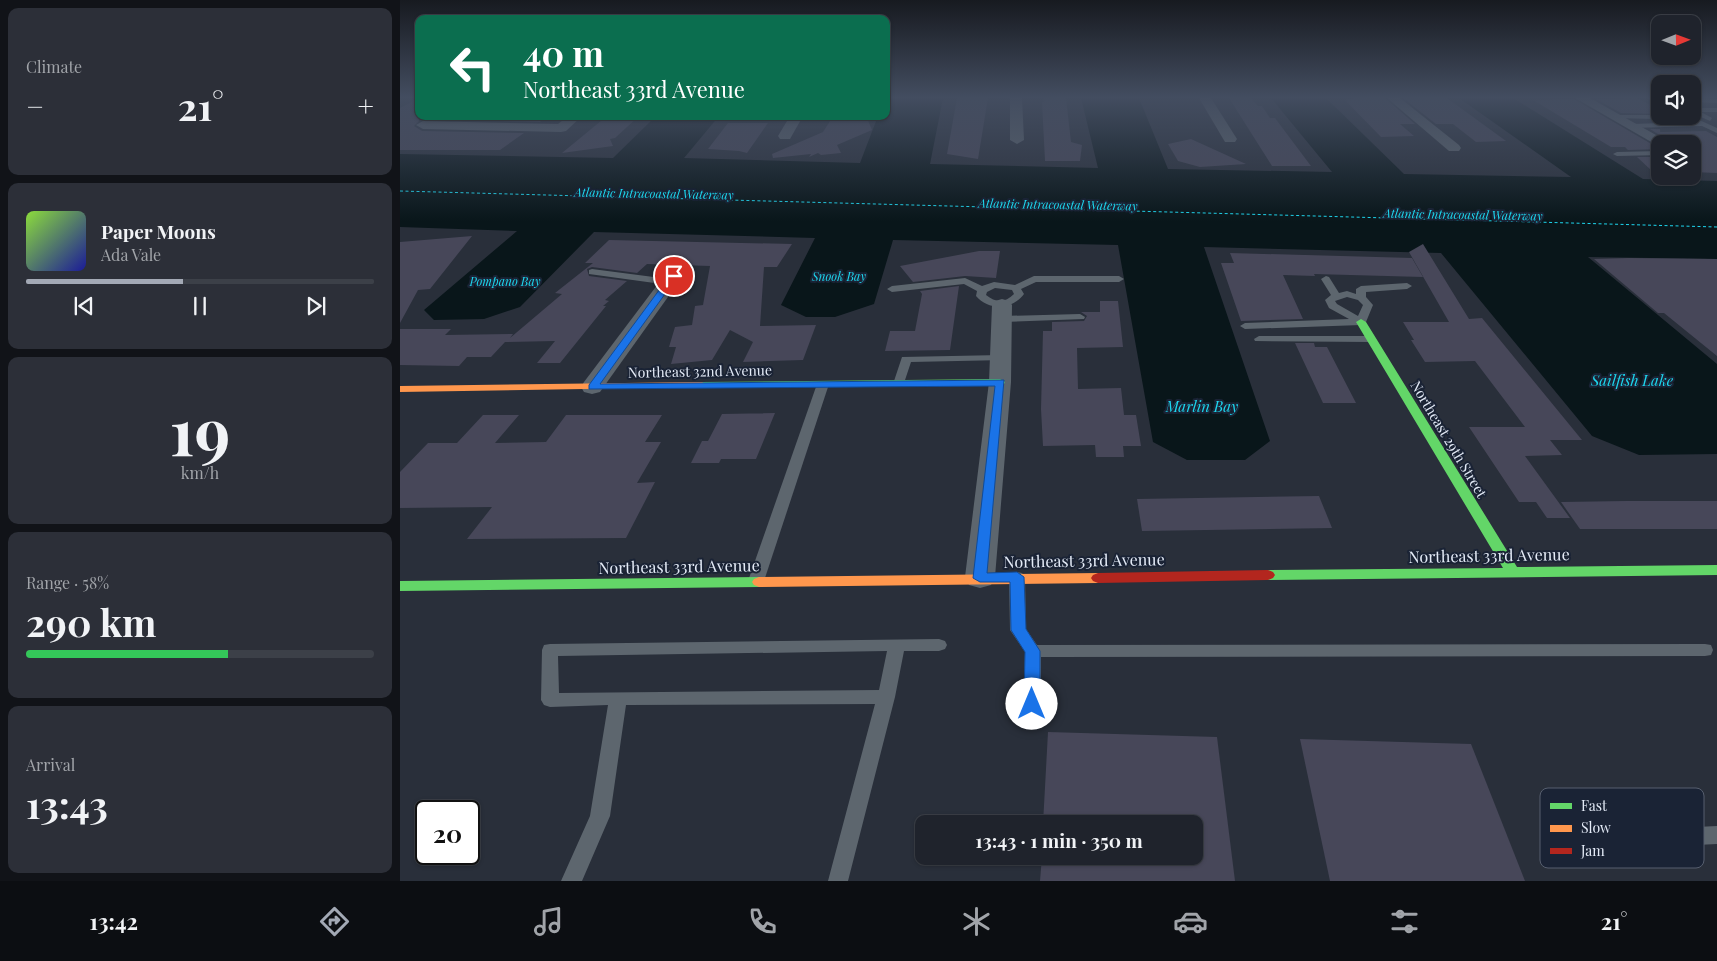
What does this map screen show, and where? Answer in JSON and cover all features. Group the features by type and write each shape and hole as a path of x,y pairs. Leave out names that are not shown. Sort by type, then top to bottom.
{"street":[{"path":"1443,139 1454,148"},
{"path":"592,387 671,279"},
{"path":"980,578 1006,304"},
{"name":"Northeast 29th Street","path":"1361,322 1512,571"},
{"name":"Northeast 32nd Avenue","path":"400,389 1000,382"},
{"name":"Northeast 33rd Avenue","path":"400,586 1714,568"}],"lane":[{"path":"1617,154 1651,153"},
{"path":"592,272 671,279"},
{"path":"1006,304 1034,279 1119,279"},
{"path":"1326,279 1336,296"},
{"path":"892,288 965,281 982,290"},
{"path":"982,290 994,285 1006,304"},
{"path":"1361,298 1361,289 1407,286"},
{"path":"982,290 981,296 986,301 1080,318"},
{"path":"1347,294 1361,298 1368,305 1361,322 1333,306 1330,300 1336,296 1347,294"},
{"path":"1245,326 1361,322"},
{"path":"1259,340 1371,339"},
{"path":"899,384 906,359 1001,358"},
{"path":"756,581 823,384"},
{"path":"1017,577 1018,630 1033,651 1032,721"},
{"path":"838,881 886,697 897,645"},
{"path":"886,697 550,700 550,650 939,645"},
{"path":"1033,651 1705,650"},
{"path":"571,881 600,816 618,698"},
{"path":"1704,836 1717,835"}],"water":[{"path":"632,139 700,139 684,158 860,163 869,139 935,139 930,164 1098,168 1091,139 1156,139 1168,169 1332,172 1305,139 1368,139 1404,174 1571,177 1517,139 1579,139 1643,179 1651,179 1651,185 1701,185 1701,181 1717,181 1717,259 1588,257 1717,364 1717,454 1639,455 1592,436 1441,253 1204,247 1270,441 1245,460 1187,460 1153,442 1118,245 893,240 874,304 835,317 806,317 781,305 815,238 594,232 520,307 484,319 434,320 424,310 517,231 400,227 400,154 613,158"}],"building":[{"path":"400,139 515,139 500,150 400,150"},
{"path":"579,139 610,139 613,146 562,153"},
{"path":"716,139 757,139 747,153 708,149"},
{"path":"807,139 851,139 837,145 841,153 821,155 818,153 809,157 811,154 773,158 772,154"},
{"path":"950,139 981,139 978,159 947,154"},
{"path":"1044,139 1071,139 1071,142 1082,145 1080,161 1045,161"},
{"path":"1191,139 1246,164 1200,167 1178,161 1168,144"},
{"path":"1255,139 1291,139 1311,166 1272,166"},
{"path":"1472,139 1503,139 1506,141 1476,142"},
{"path":"1598,139 1643,139 1651,144 1651,149 1628,150 1625,147 1611,147"},
{"path":"1701,139 1717,139 1717,173 1701,172"},
{"path":"1637,157 1651,157 1651,170"},
{"path":"472,236 430,289 418,290 400,323 400,242"},
{"path":"609,240 792,244 777,267 764,267 760,326 816,325 803,360 743,362 753,342 730,330 712,360 671,364 676,347 669,347 675,327 692,325 695,306 703,305 710,266 647,264 637,273 592,267 587,269 589,276 627,281 605,300 609,301 603,306 606,306 560,363 537,363 555,341 505,342 491,357 467,357 459,366 400,365 400,329 451,329 445,335 513,334 510,338 562,294 555,293 593,263 585,263"},
{"path":"1423,244 1469,319 1482,318 1582,440 1550,440 1562,455 1525,456 1570,518 1547,518 1536,502 1519,502 1469,427 1525,427 1475,361 1425,362 1411,340 1414,340 1403,322 1449,322 1409,252"},
{"path":"979,251 1000,251 996,278 965,276 913,282 900,266"},
{"path":"1230,253 1412,258 1423,277 1283,275 1303,319 1241,321 1221,263 1234,263"},
{"path":"1594,259 1717,259 1717,356 1664,313 1658,313"},
{"path":"959,286 950,350 885,351 890,331 915,331 922,294 920,291"},
{"path":"1100,301 1118,301 1123,347 1077,348 1078,389 1121,388 1124,415 1136,415 1141,446 1123,446 1124,457 1096,457 1095,445 1043,446 1041,409 1043,331 1052,331 1052,322 1084,321 1087,316 1081,312 1100,312"},
{"path":"1295,343 1314,343 1315,347 1327,347 1356,403 1323,403"},
{"path":"775,413 756,459 721,459 719,463 691,463 702,441 708,441 722,414"},
{"path":"483,415 519,415 495,443 546,442 566,415 662,415 645,442 661,442 637,483 655,482 626,538 467,539 492,507 400,508 400,472 428,443 457,443"},
{"path":"1319,496 1332,528 1142,531 1137,499"},
{"path":"1717,501 1717,529 1580,529 1561,502"},
{"path":"1048,732 1217,737 1235,881 1040,881 1041,865 1203,865 1203,815 1043,815"},
{"path":"1300,739 1471,744 1525,881 1330,881"}],"ferry route":[{"path":"400,191 1717,227"}],"traffic: fast":[{"path":"1361,322 1512,571"},
{"path":"702,385 1000,382"},
{"path":"1268,575 1717,570"},
{"path":"400,586 759,582"}],"traffic: slow":[{"path":"400,389 702,385"},
{"path":"759,582 1098,578"}],"traffic: jam":[{"path":"1098,578 1268,575"}],"route":[{"path":"674,276 592,387 1000,382 980,578 1017,577 1018,630 1033,651 1032,704"}],"water label":[{"name":"Atlantic Intracoastal Waterway","path":"654,193"},
{"name":"Atlantic Intracoastal Waterway","path":"1058,204"},
{"name":"Atlantic Intracoastal Waterway","path":"1463,214"},
{"name":"Snook Bay","path":"839,276"},
{"name":"Pompano Bay","path":"505,281"},
{"name":"Sailfish Lake","path":"1632,380"},
{"name":"Marlin Bay","path":"1202,406"}]}
